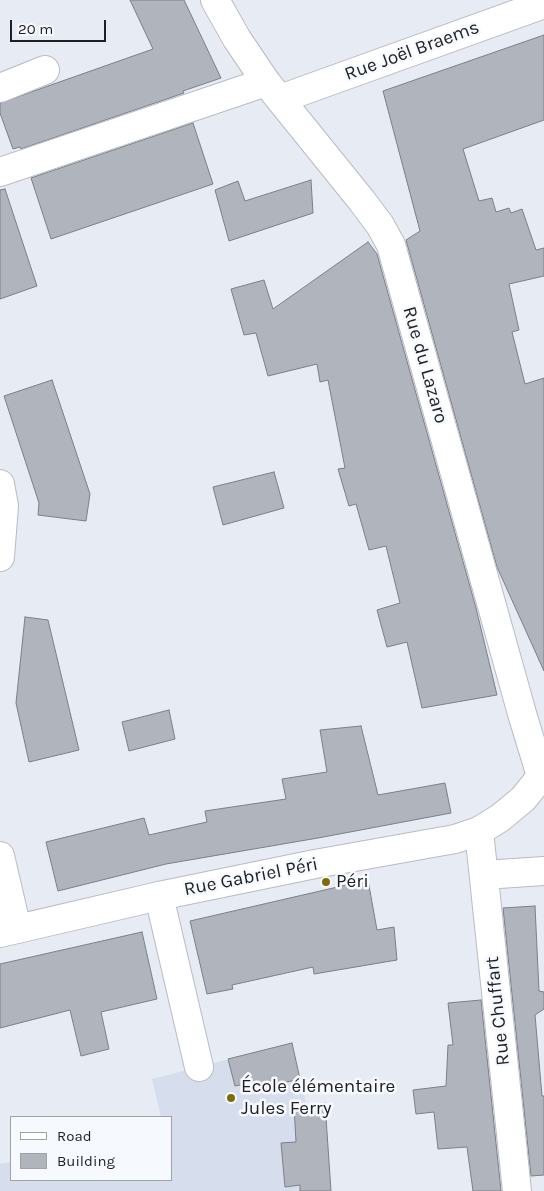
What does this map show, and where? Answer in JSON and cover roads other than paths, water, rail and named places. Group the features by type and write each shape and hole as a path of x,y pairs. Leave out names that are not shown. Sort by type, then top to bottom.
{"street":[{"name":"Rue du Lazaro","path":"215,0 237,39 273,90 362,201 380,225 391,245 521,711 543,775"},
{"name":"Rue Joël Braems","path":"1,167 273,90 544,4"},
{"path":"0,88 45,70"},
{"path":"0,484 3,494 4,512 0,557"},
{"name":"Rue Gabriel Péri","path":"9,931 159,896 315,864 455,839 479,831 500,818 522,799 543,775"},
{"name":"Rue Chuffart","path":"479,831 517,1191"},
{"path":"0,856 9,931"},
{"path":"484,875 544,871"},
{"path":"159,896 199,1067"}],"place":[{"name":"Péri","path":"326,882"},
{"name":"École élémentaire Jules Ferry","path":"231,1098"}]}
